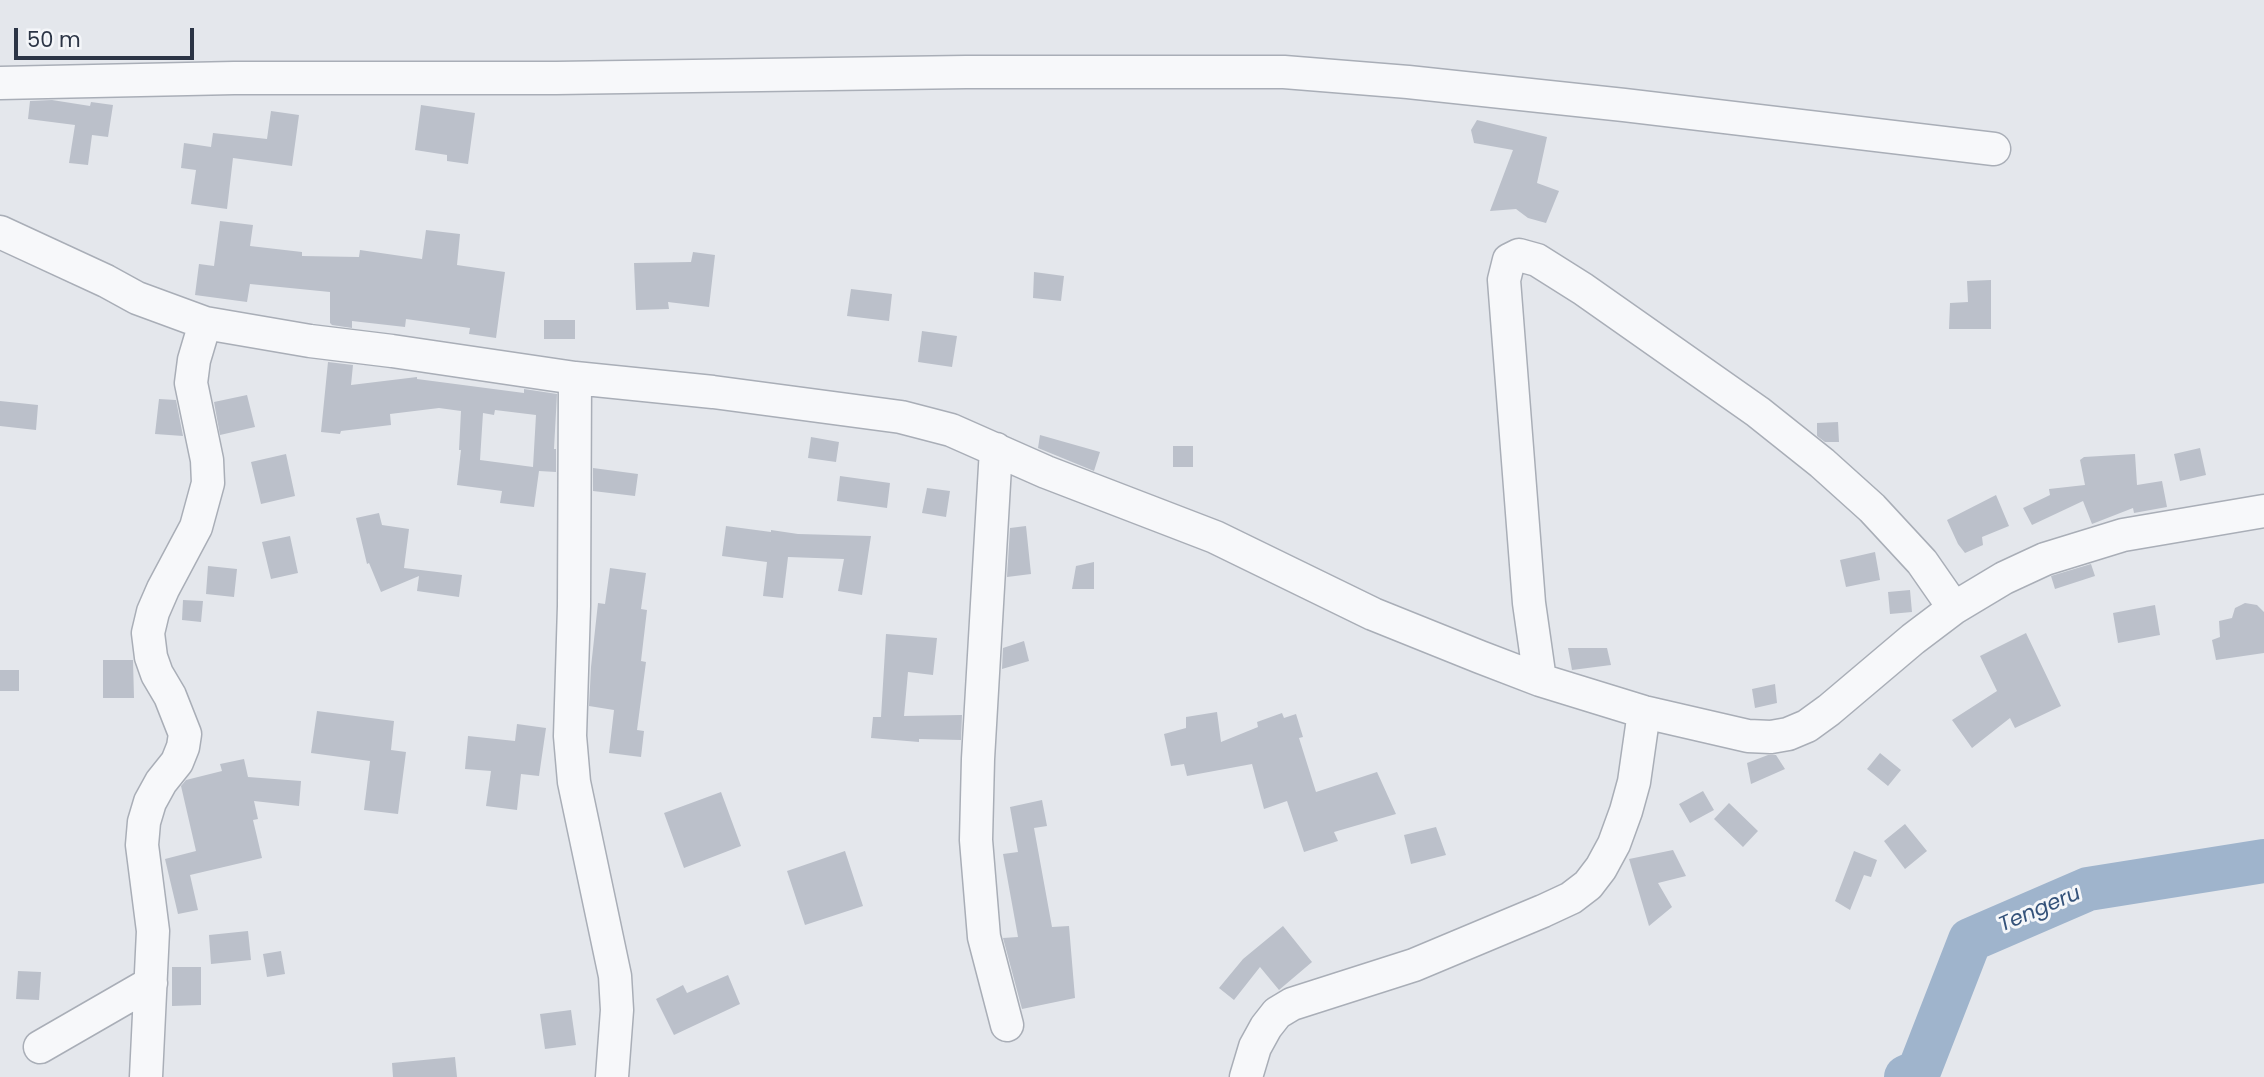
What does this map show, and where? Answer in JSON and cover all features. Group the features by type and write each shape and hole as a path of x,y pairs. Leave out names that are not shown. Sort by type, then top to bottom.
{"street":[{"path":"0,83 247,78 1284,72 1623,105 1994,149"},
{"path":"0,232 106,281 136,298 205,323 310,341 575,378 713,392 901,417 951,430 1046,472 1215,537 1373,614 1540,680 1644,712 1748,736 1771,737 1807,726 1954,608 2004,578 2045,559 2123,535 2264,511"},
{"path":"1540,680 1528,589 1504,281 1509,260 1519,255 1537,260 1583,289 1758,412 1822,463 1872,508 1922,562 1954,608"},
{"path":"146,1077 153,931 142,845 144,822 150,802 161,782 177,762 185,734 170,696 157,674 151,657 148,633 163,589 196,527 208,483 207,460 191,383 194,360 205,323"},
{"path":"575,378 574,606 570,736 574,782 615,976 616,1035 612,1077"},
{"path":"996,449 978,759 976,840 984,937 1007,1025"},
{"path":"1246,1077 1255,1047 1266,1027 1277,1013 1292,1004 1413,965 1543,911 1571,898 1588,886 1614,844 1626,810 1634,782 1644,712"},
{"path":"40,1047 151,983"}],"building":[{"path":"52,100 90,106 91,102 113,105 108,137 92,135 88,165 69,163 75,125 28,119 30,101"},
{"path":"421,105 475,113 468,164 447,161 447,155 415,150"},
{"path":"271,111 299,115 292,166 233,158 227,209 191,204 196,170 181,168 184,143 211,147 213,133 267,139"},
{"path":"1477,120 1547,137 1537,183 1559,191 1546,223 1528,218 1516,209 1490,211 1513,150 1474,143 1471,130"},
{"path":"220,221 253,225 250,246 302,252 302,256 359,257 360,250 422,259 426,230 460,234 457,265 505,272 496,338 469,334 470,328 406,319 405,327 352,321 352,328 332,325 330,292 250,284 247,302 195,295 199,264 214,266"},
{"path":"693,252 715,255 709,307 668,302 669,309 636,310 634,263 691,262"},
{"path":"1034,272 1064,276 1061,301 1033,298"},
{"path":"1991,280 1991,329 1949,329 1950,303 1968,302 1967,281"},
{"path":"851,289 892,294 889,321 847,316"},
{"path":"544,320 575,320 575,339 544,339"},
{"path":"922,331 957,336 952,367 918,362"},
{"path":"328,362 353,365 351,385 417,377 524,393 524,389 557,394 554,449 556,472 539,471 534,507 500,503 502,491 457,485 461,450 461,411 439,408 390,414 391,425 341,431 340,434 321,432","holes":["495,410 536,415 533,467 480,460 483,413 494,415"]},
{"path":"247,395 255,427 220,435 214,402"},
{"path":"159,399 176,400 183,436 155,434"},
{"path":"0,401 38,405 36,430 0,426"},
{"path":"1838,422 1839,442 1825,442 1817,436 1817,423"},
{"path":"1040,435 1100,452 1094,471 1038,448"},
{"path":"811,437 839,442 836,462 808,458"},
{"path":"1173,446 1193,446 1193,467 1173,467"},
{"path":"2200,448 2206,475 2180,481 2174,454"},
{"path":"286,454 295,496 261,504 251,462"},
{"path":"2135,454 2137,485 2162,481 2167,507 2134,513 2133,508 2092,524 2083,501 2032,525 2023,508 2050,495 2049,489 2085,485 2080,460 2084,457"},
{"path":"593,468 638,474 635,496 593,491"},
{"path":"840,476 890,483 887,508 837,501"},
{"path":"927,488 950,491 946,517 922,513"},
{"path":"1996,495 2009,526 1982,537 1983,545 1965,553 1947,520"},
{"path":"379,513 382,525 409,529 404,568 462,575 459,597 417,591 419,576 381,592 369,563 367,564 356,518"},
{"path":"726,526 798,534 871,536 862,595 838,591 844,559 788,557 783,598 763,596 767,562 722,556"},
{"path":"1026,526 1031,574 1007,577 1010,528"},
{"path":"290,536 298,573 271,579 262,542"},
{"path":"1875,552 1880,580 1846,587 1840,560"},
{"path":"1094,562 1094,589 1072,589 1076,566"},
{"path":"2091,564 2095,576 2055,589 2051,576"},
{"path":"208,566 237,569 234,597 206,594"},
{"path":"610,568 646,573 641,609 647,610 641,661 646,662 637,730 644,731 641,757 609,753 614,710 589,706 598,603 605,604"},
{"path":"1910,590 1912,612 1890,614 1888,592"},
{"path":"183,600 203,601 201,622 182,620"},
{"path":"2245,603 2257,605 2264,612 2264,653 2216,660 2212,640 2220,637 2219,621 2232,618 2235,608"},
{"path":"2155,605 2160,635 2118,643 2113,613"},
{"path":"2026,633 2061,706 2015,728 2010,718 1972,748 1952,720 1997,691 1980,656"},
{"path":"886,634 937,638 933,675 908,672 904,716 962,715 961,740 919,739 919,742 871,738 873,717 881,717"},
{"path":"1024,641 1029,661 1002,669 1003,648"},
{"path":"1568,648 1607,648 1611,665 1572,670"},
{"path":"103,660 133,660 134,698 103,698"},
{"path":"0,670 19,670 19,691 0,691"},
{"path":"1775,684 1777,703 1755,708 1752,689"},
{"path":"317,711 394,721 391,750 406,752 398,814 364,810 370,761 311,753"},
{"path":"1217,712 1221,742 1258,727 1257,722 1282,713 1284,718 1296,714 1303,737 1299,738 1316,792 1377,772 1396,814 1334,832 1338,841 1304,852 1287,801 1264,809 1252,764 1187,776 1184,764 1171,766 1164,734 1186,728 1186,717"},
{"path":"517,724 546,728 539,776 521,774 517,810 486,806 491,771 465,769 468,736 515,741"},
{"path":"1880,753 1901,770 1888,786 1867,769"},
{"path":"1768,755 1776,755 1785,769 1751,784 1747,763"},
{"path":"244,759 248,777 301,781 299,806 254,801 258,819 253,820 262,858 190,875 198,910 178,914 165,859 196,851 181,786 186,780 222,771 220,764"},
{"path":"1703,791 1714,810 1690,823 1679,804"},
{"path":"721,792 741,846 684,868 664,813"},
{"path":"1042,800 1047,826 1034,828 1052,927 1069,926 1075,998 1022,1009 1003,938 1018,937 1003,854 1018,852 1010,807"},
{"path":"1729,803 1758,831 1743,847 1714,819"},
{"path":"1905,824 1927,851 1905,869 1884,841"},
{"path":"1436,827 1446,855 1411,864 1404,835"},
{"path":"1673,850 1686,876 1658,883 1672,907 1649,926 1629,859"},
{"path":"845,851 863,906 805,925 787,871"},
{"path":"1854,851 1877,860 1871,877 1864,875 1850,910 1835,901"},
{"path":"1283,926 1312,962 1279,990 1260,967 1234,1000 1219,988 1243,959"},
{"path":"248,931 251,960 211,964 209,935"},
{"path":"281,951 285,974 267,977 263,954"},
{"path":"172,967 201,967 201,1005 172,1006"},
{"path":"18,971 41,972 39,1000 16,999"},
{"path":"728,975 740,1004 674,1035 656,999 683,985 687,993"},
{"path":"571,1010 576,1045 545,1049 540,1014"},
{"path":"455,1057 457,1077 393,1077 392,1063"}],"waterway":[{"name":"Tengeru","path":"1906,1077 1919,1071 1970,940 2088,889 2264,861"}]}
